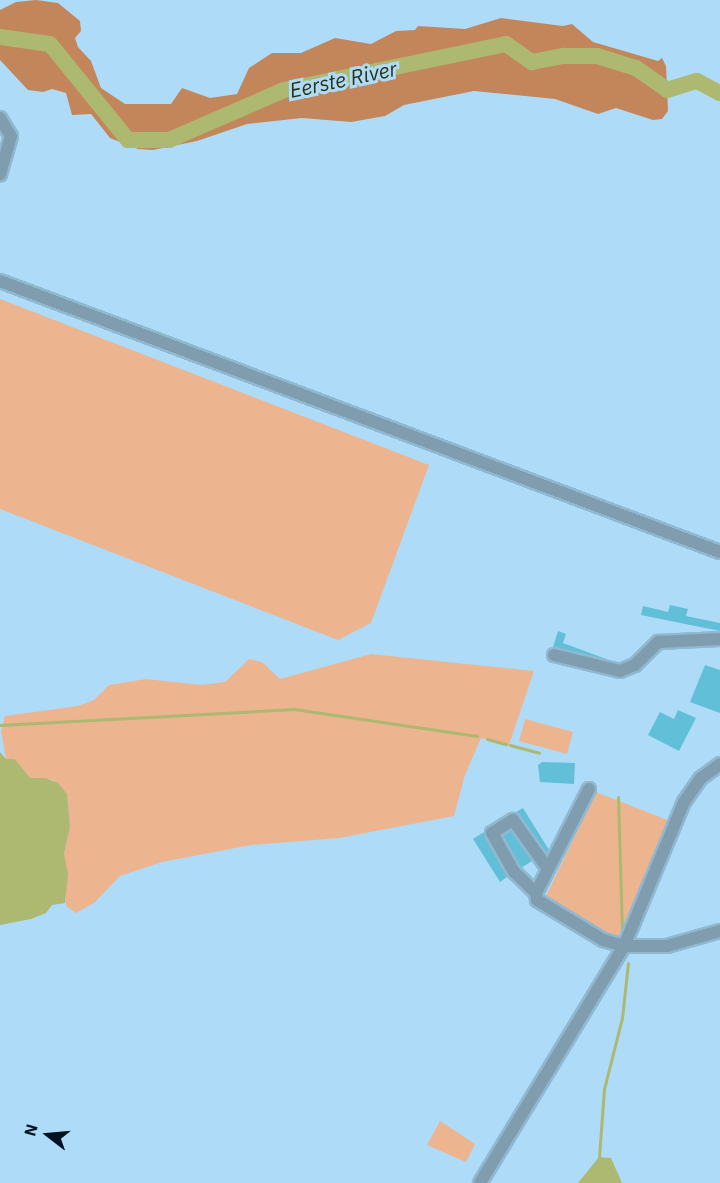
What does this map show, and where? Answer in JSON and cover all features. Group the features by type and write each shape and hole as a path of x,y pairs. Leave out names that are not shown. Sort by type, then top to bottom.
{"street":[{"path":"0,118 11,136 0,174"},
{"path":"0,281 720,552"},
{"path":"554,656 620,671 634,665 658,642 720,639"},
{"path":"480,1183 624,946 684,802 701,778 720,764"},
{"path":"536,893 589,789"},
{"path":"548,869 513,820 492,833 514,872 536,893 539,902 568,920 624,946 667,946 720,931"}],"shaded area":[{"path":"36,0 58,3 80,21 81,31 75,38 78,47 91,61 101,88 125,104 171,104 182,88 210,98 237,94 249,68 272,53 301,53 335,38 371,44 396,31 415,30 418,26 465,29 501,18 563,26 572,24 593,42 658,61 662,58 666,66 668,111 662,119 653,120 616,108 598,114 555,99 474,91 404,105 385,116 351,122 302,118 247,124 197,141 153,150 138,149 110,138 91,114 72,115 66,93 52,89 43,92 28,90 0,60 0,10 16,2"},
{"path":"0,299 429,465 371,623 338,640 0,509"},
{"path":"371,654 534,671 509,745 481,738 465,775 454,816 339,838 251,845 162,862 120,876 94,903 76,913 66,906 64,854 70,827 67,794 53,780 30,778 15,759 6,759 1,731 5,716 78,706 94,700 109,685 146,679 202,685 225,682 249,659 262,662 280,679"},
{"path":"525,719 573,732 567,754 519,741"},
{"path":"0,752 6,759 15,759 30,778 45,778 58,783 67,794 70,827 64,854 68,874 65,903 52,905 46,913 31,919 0,925"},
{"path":"596,792 670,821 618,937 613,940 544,900"},
{"path":"440,1121 475,1144 466,1162 427,1145"},
{"path":"599,1157 611,1158 622,1183 578,1183"}],"building":[{"path":"670,605 688,609 686,616 720,623 720,631 641,615 643,606 668,612"},
{"path":"558,631 566,634 563,643 609,660 553,647"},
{"path":"705,665 720,670 720,713 690,702"},
{"path":"678,710 696,718 679,751 648,735 660,712 674,719"},
{"path":"542,762 575,763 574,784 540,782 538,765"},
{"path":"523,808 549,850 546,852 516,812"},
{"path":"511,831 532,861 521,868 503,836"},
{"path":"484,832 507,877 500,882 473,839"}],"waterway":[{"name":"Eerste River","path":"0,37 50,44 128,140 169,140 284,90 506,44 532,62 564,56 597,56 636,68 667,90 697,81 720,93"},
{"path":"0,725 294,709 477,736"},
{"path":"487,739 506,744"},
{"path":"510,745 539,753"},
{"path":"618,797 622,931"},
{"path":"599,1157 604,1089 622,1018 628,963"}]}
